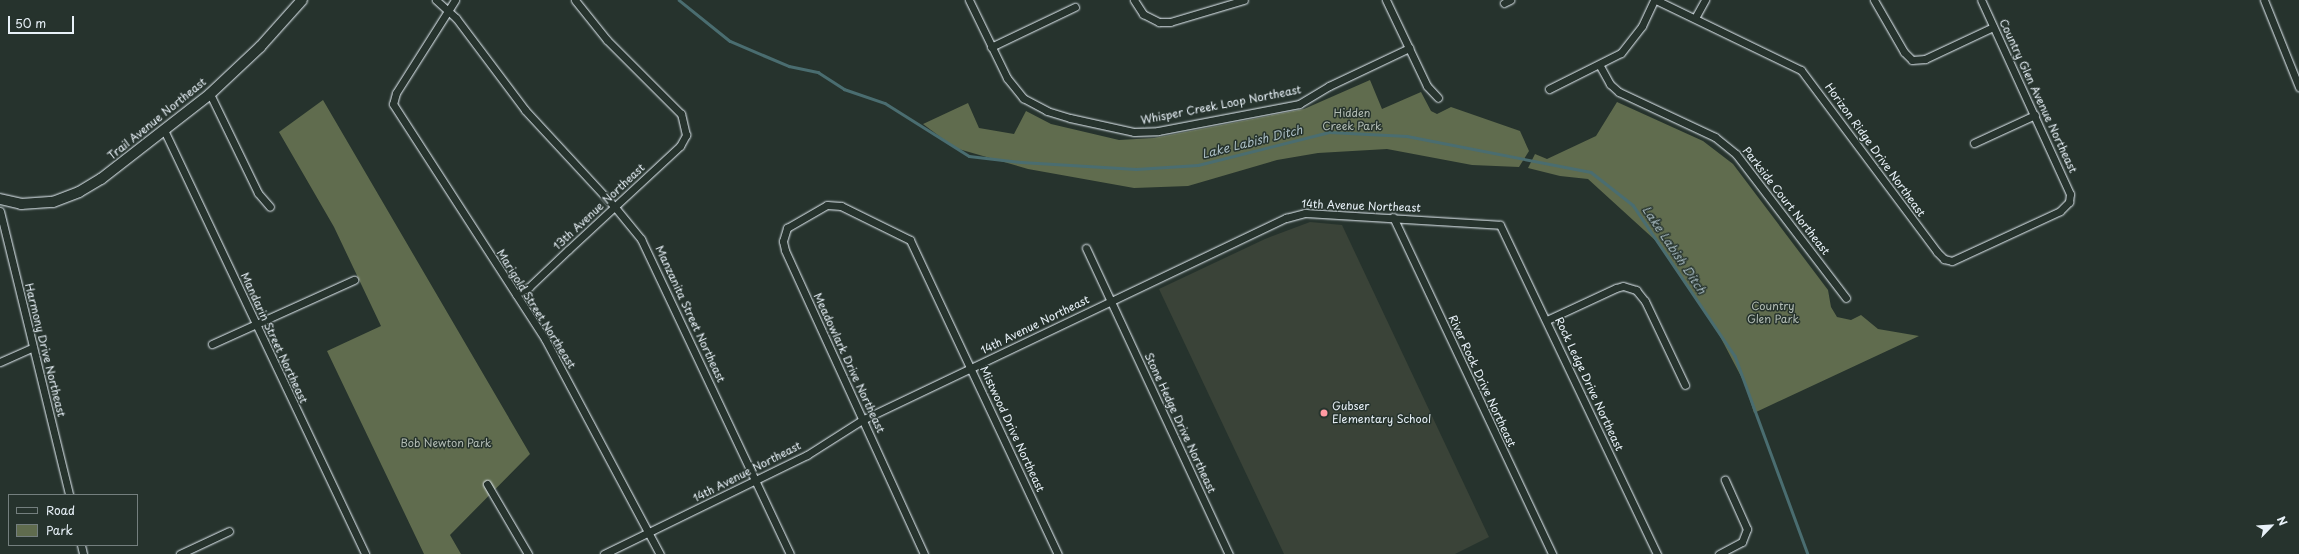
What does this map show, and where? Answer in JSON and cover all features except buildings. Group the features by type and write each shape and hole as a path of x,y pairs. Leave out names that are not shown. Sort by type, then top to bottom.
{"street":[{"name":"Trail Avenue Northeast","path":"0,199 32,204 53,202 72,195 101,179 210,94 260,47 302,0"},
{"name":"Manzanita Street Northeast","path":"436,0 449,10 525,110 614,206 648,250 790,554"},
{"path":"449,10 456,0"},
{"name":"13th Avenue Northeast","path":"516,294 529,287 680,146 686,135 686,127 678,111 607,40 575,0"},
{"name":"Whisper Creek Loop Northeast","path":"969,0 1007,78 1023,98 1047,111 1070,118 1134,132 1158,131 1299,104 1329,86 1409,48"},
{"path":"1134,0 1143,14 1159,22 1170,22 1244,0"},
{"path":"1386,0 1427,86 1438,98"},
{"path":"1549,89 1600,66 1621,53 1631,43 1655,0"},
{"name":"Horizon Ridge Drive Northeast","path":"1655,0 1801,70 1944,259 1952,261 2060,211 2070,202"},
{"path":"1695,18 1705,0"},
{"path":"1874,0 1904,52 1912,60 1925,59 1994,27"},
{"name":"Country Glen Avenue Northeast","path":"1981,0 2068,185 2070,202"},
{"path":"2264,0 2299,87"},
{"path":"992,47 1075,7"},
{"name":"Marigold Street Northeast","path":"449,10 396,92 393,104 552,352 660,554"},
{"name":"Parkside Court Northeast","path":"1600,66 1610,84 1619,92 1715,137 1736,154 1846,298"},
{"path":"210,94 258,193 270,207"},
{"path":"1974,143 2035,115"},
{"name":"Mandarin Street Northeast","path":"164,130 365,554"},
{"name":"Mistwood Drive Northeast","path":"833,204 910,240 1058,554"},
{"name":"Meadowlark Drive Northeast","path":"833,204 792,224 784,234 783,241 862,420 924,554"},
{"name":"Harmony Drive Northeast","path":"0,210 69,494"},
{"name":"14th Avenue Northeast","path":"604,554 828,443 862,420 1110,300 1295,215 1312,213 1500,225"},
{"name":"River Rock Drive Northeast","path":"1393,217 1552,554"},
{"name":"Rock Ledge Drive Northeast","path":"1500,225 1547,320 1657,554"},
{"name":"Stone Hedge Drive Northeast","path":"1086,248 1229,554"},
{"path":"212,344 354,280"},
{"path":"1547,320 1616,288 1623,286 1636,290 1645,301 1685,385"},
{"path":"0,362 33,347"},
{"path":"1719,554 1742,542 1747,529 1725,480"},
{"path":"487,484 528,554"},
{"path":"180,554 228,531"}],"shaded area":[{"name":"Gubser Elementary School","path":"1310,222 1342,225 1489,537 1455,554 1284,554 1159,289 1265,239"}],"green space":[{"name":"Hidden Creek Park","path":"1370,80 1382,109 1421,92 1431,111 1437,114 1451,107 1520,131 1529,151 1519,167 1472,165 1387,149 1318,153 1277,160 1188,186 1134,188 1028,169 955,148 923,124 968,103 979,128 1014,134 1026,111 1051,124 1119,140 1154,138 1304,109"},
{"name":"Bob Newton Park","path":"323,100 530,454 450,535 461,554 424,554 327,351 381,326 334,227 279,132"},
{"name":"Country Glen Park","path":"1617,102 1703,141 1733,164 1828,290 1831,307 1837,317 1851,320 1861,315 1878,329 1919,336 1754,413 1745,384 1713,323 1656,241 1588,179 1560,176 1528,168 1535,154 1547,159 1596,136"}],"waterway":[{"name":"Lake Labish Ditch","path":"679,0 730,41 789,66 818,72 844,89 885,103 969,156 1021,162 1136,169 1198,165 1329,132 1407,136 1591,172 1633,205 1735,356 1808,554"}],"place":[{"name":"Gubser Elementary School","path":"1324,413"}]}
